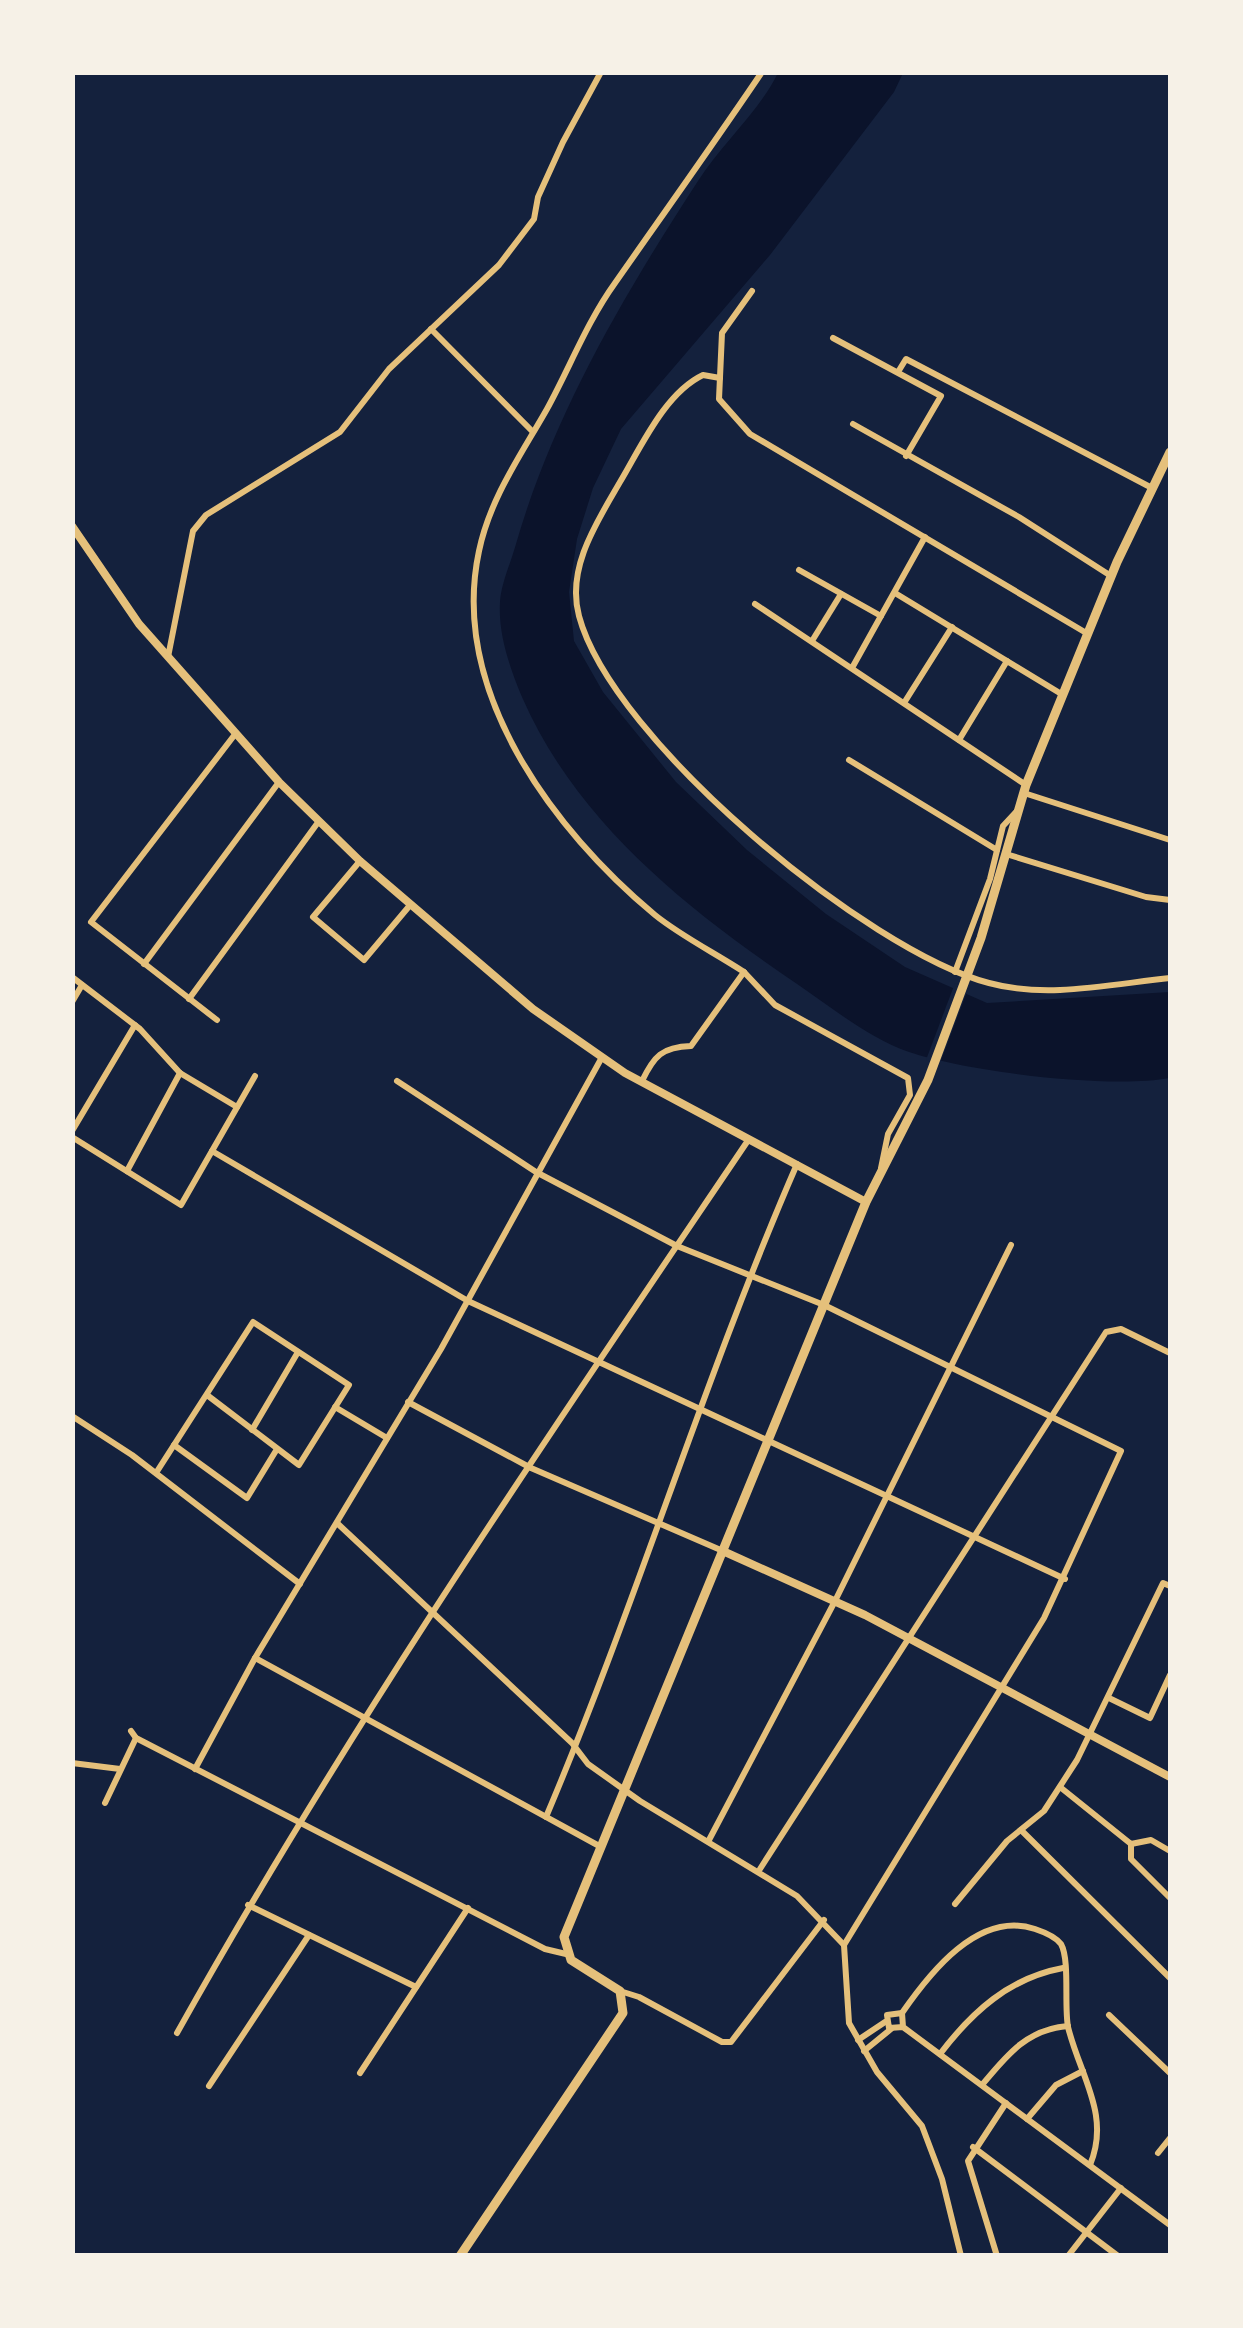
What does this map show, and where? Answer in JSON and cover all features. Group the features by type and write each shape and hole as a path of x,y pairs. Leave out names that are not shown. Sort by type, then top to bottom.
{"main road":[{"path":"460,2256 624,2013 620,1992 566,1954 564,1938 866,1202 928,1080 996,892 1002,852 1025,789 1112,576 1170,452"}],"street":[{"path":"168,656 193,531 206,515 340,432 389,369 499,264 526,232 563,142 602,72"},
{"path":"762,72 654,232 614,284 510,466 478,554 473,625 492,704 512,744 603,864 656,916 744,972 775,1005 908,1078 910,1095 888,1134 880,1170"},
{"path":"752,291 722,333 720,378 720,399 750,434 1088,634"},
{"path":"431,329 532,431"},
{"path":"833,338 942,397 906,456"},
{"path":"898,372 906,359 1152,488"},
{"path":"720,378 703,376 693,380 675,398 596,520 578,578 578,614 593,652 631,709 688,774 767,846 880,933 955,972 1015,989 1170,978"},
{"path":"853,424 1018,517 1112,576"},
{"path":"72,526 139,624 279,782 360,861 533,1009 601,1059 866,1202"},
{"path":"852,668 926,537"},
{"path":"799,570 881,616"},
{"path":"895,593 1064,696"},
{"path":"812,641 841,594"},
{"path":"754,604 959,740 1025,789 1170,840"},
{"path":"904,703 952,627"},
{"path":"959,740 1007,661"},
{"path":"217,1020 90,922 236,733"},
{"path":"849,760 1002,852 1146,897 1170,900"},
{"path":"144,964 279,782"},
{"path":"189,999 319,822"},
{"path":"955,972 1002,852"},
{"path":"360,861 313,917 364,960 411,903"},
{"path":"642,1082 654,1055 672,1046 691,1046 744,972"},
{"path":"72,977 135,1025 180,1072 237,1107"},
{"path":"72,1002 82,985"},
{"path":"135,1025 72,1134 181,1205 256,1076"},
{"path":"194,1769 255,1658 468,1301 601,1059"},
{"path":"127,1171 180,1072"},
{"path":"397,1081 536,1172 677,1246 824,1306 1121,1450 1065,1579 1003,1691 844,1945 846,2013 864,2051 922,2126 946,2191 962,2256"},
{"path":"177,2033 248,1906 364,1716 749,1138"},
{"path":"212,1151 468,1301 1065,1579"},
{"path":"546,1817 575,1749 748,1276 797,1164"},
{"path":"709,1840 835,1600 1011,1245"},
{"path":"156,1473 252,1322 349,1385 299,1465 207,1395"},
{"path":"760,1869 1048,1416 1106,1332 1121,1329 1170,1353"},
{"path":"252,1430 298,1352"},
{"path":"408,1402 530,1468 835,1600 1170,1777"},
{"path":"335,1407 388,1438"},
{"path":"72,1416 156,1473 300,1584"},
{"path":"174,1445 248,1498 277,1449"},
{"path":"336,1523 434,1611 588,1764 626,1788 640,1802 760,1869 824,1920 844,1945"},
{"path":"955,1904 1007,1840 1044,1812 1091,1737 1167,1584"},
{"path":"255,1658 601,1847"},
{"path":"1111,1698 1150,1718 1170,1675"},
{"path":"105,1803 134,1734 194,1769 545,1949 566,1954"},
{"path":"72,1763 120,1769"},
{"path":"1060,1787 1131,1844"},
{"path":"1021,1830 1170,1978"},
{"path":"1131,1844 1151,1840 1170,1851"},
{"path":"1131,1844 1131,1858 1170,1898"},
{"path":"248,1906 416,1988"},
{"path":"360,2073 468,1908"},
{"path":"620,1992 639,1997 722,2042 731,2042 824,1920"},
{"path":"904,2028 902,2012 940,1964 989,1932 1024,1926 1054,1937 1063,1947 1068,2026 1100,2125 1090,2165"},
{"path":"209,2086 309,1935"},
{"path":"940,2054 962,2025 991,1999 1034,1976 1063,1968"},
{"path":"858,2040 886,2021 892,2011 902,2012"},
{"path":"1109,2014 1170,2073"},
{"path":"886,2021 891,2029"},
{"path":"982,2085 1019,2044 1042,2030 1068,2026"},
{"path":"864,2051 891,2029 904,2028 1170,2225"},
{"path":"1027,2119 1056,2086 1083,2071"},
{"path":"997,2256 970,2175 974,2148 1006,2103"},
{"path":"1158,2154 1170,2138"},
{"path":"974,2148 1118,2256"},
{"path":"1068,2256 1121,2188"}],"water":[{"path":"778,73 903,73 894,92 770,255 621,429 593,488 577,539 569,592 574,641 603,692 676,782 747,850 826,914 905,967 987,1003 1170,992 1170,1078 1076,1080 1001,1072 909,1052 866,1031 717,926 640,860 573,785 522,697 503,639 501,595 531,496 550,449 594,356 644,267 708,167"}],"pier":[{"path":"955,983 968,989 940,1063 926,1060"}]}
